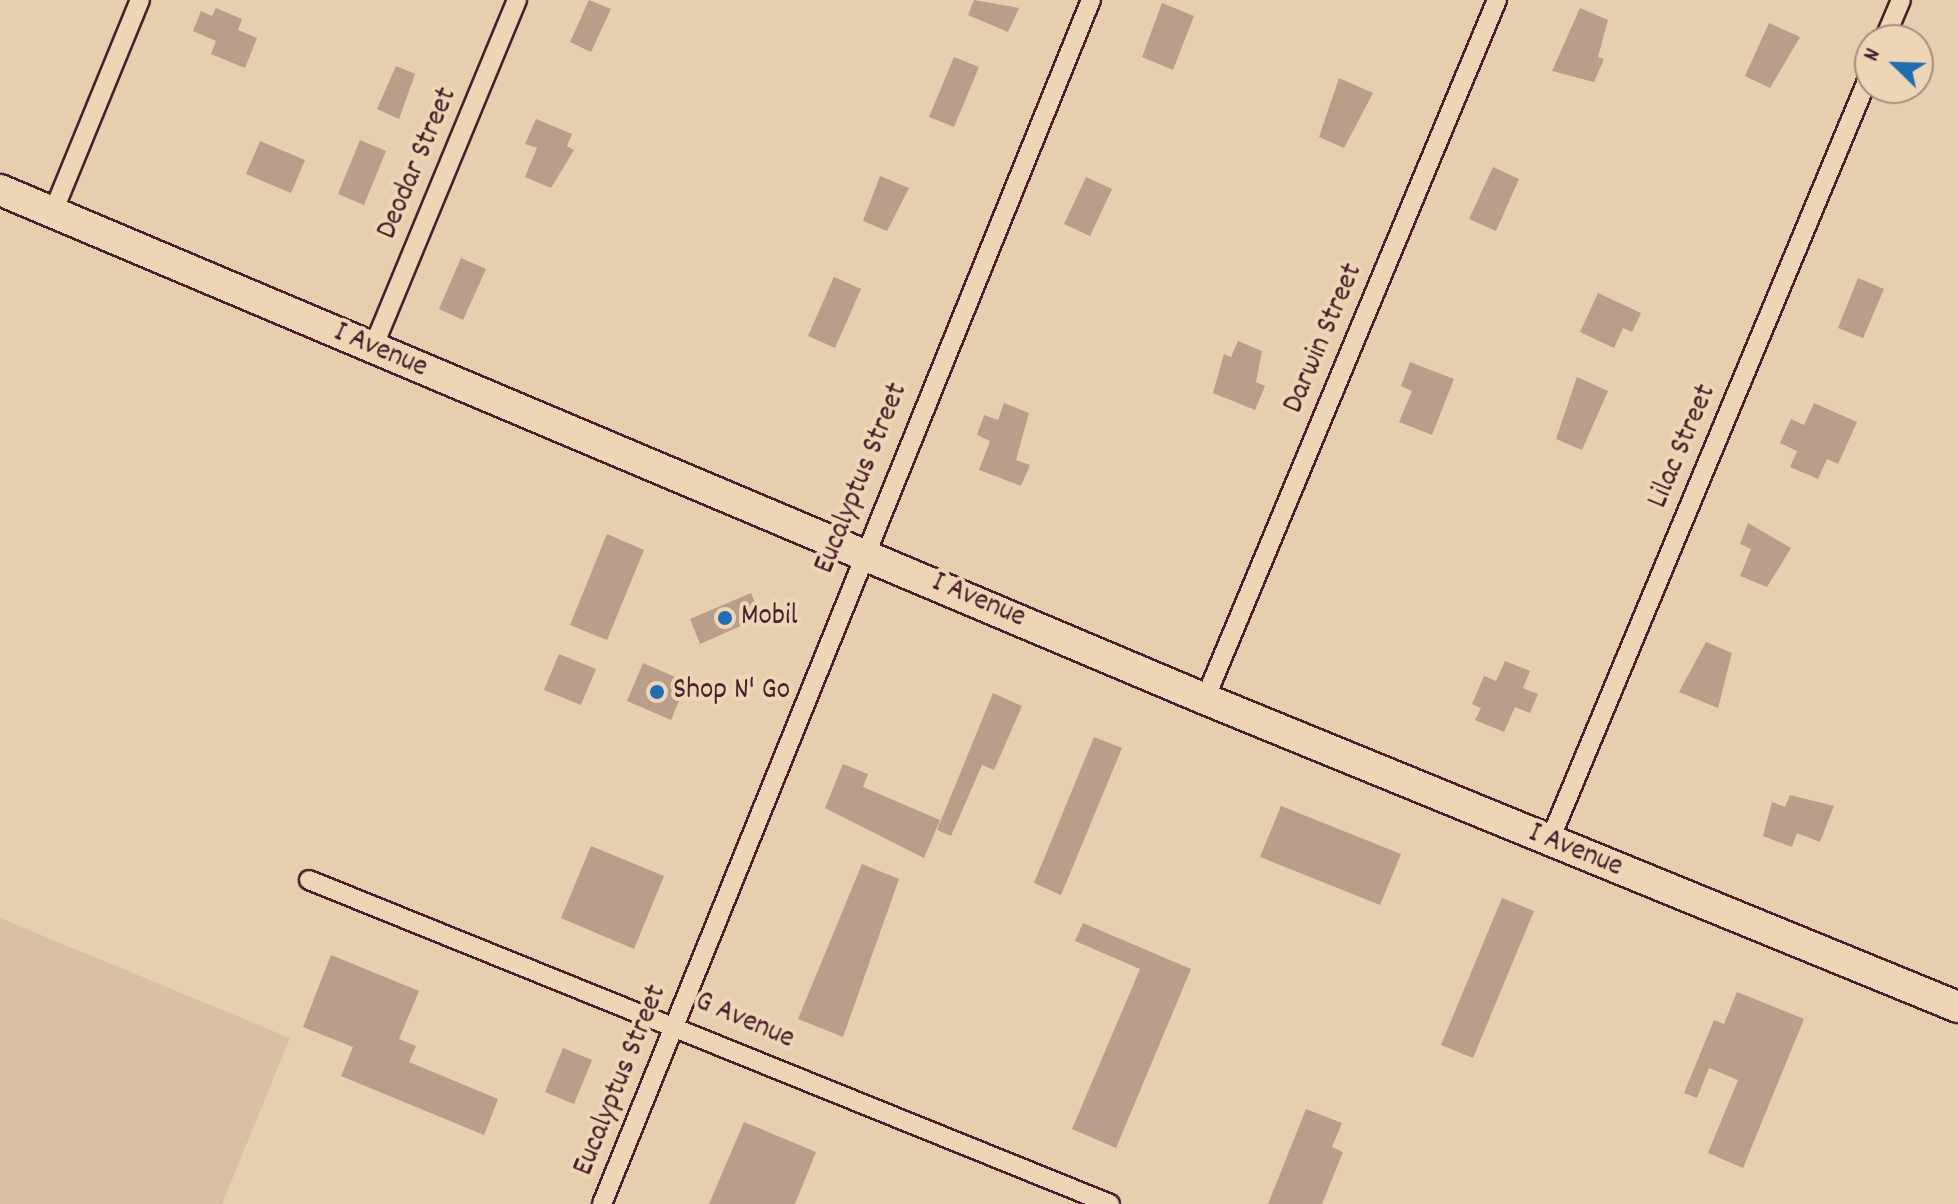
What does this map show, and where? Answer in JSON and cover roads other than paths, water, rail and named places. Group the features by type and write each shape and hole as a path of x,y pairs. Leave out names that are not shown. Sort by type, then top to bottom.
{"main road":[{"name":"I Avenue","path":"0,190 372,350 1205,699 1958,1007"}],"street":[{"path":"53,212 140,0"},
{"name":"Deodar Street","path":"372,350 517,0"},
{"name":"Eucalyptus Street","path":"602,1204 862,553 1091,0"},
{"name":"Darwin Street","path":"1205,699 1497,0"},
{"path":"1891,24 1901,0"},
{"name":"Lilac Street","path":"1549,842 1857,104"},
{"name":"G Avenue","path":"309,880 676,1024 1110,1204"}],"place":[{"name":"Mobil","path":"725,618"},
{"name":"Shop N' Go","path":"657,692"}]}
